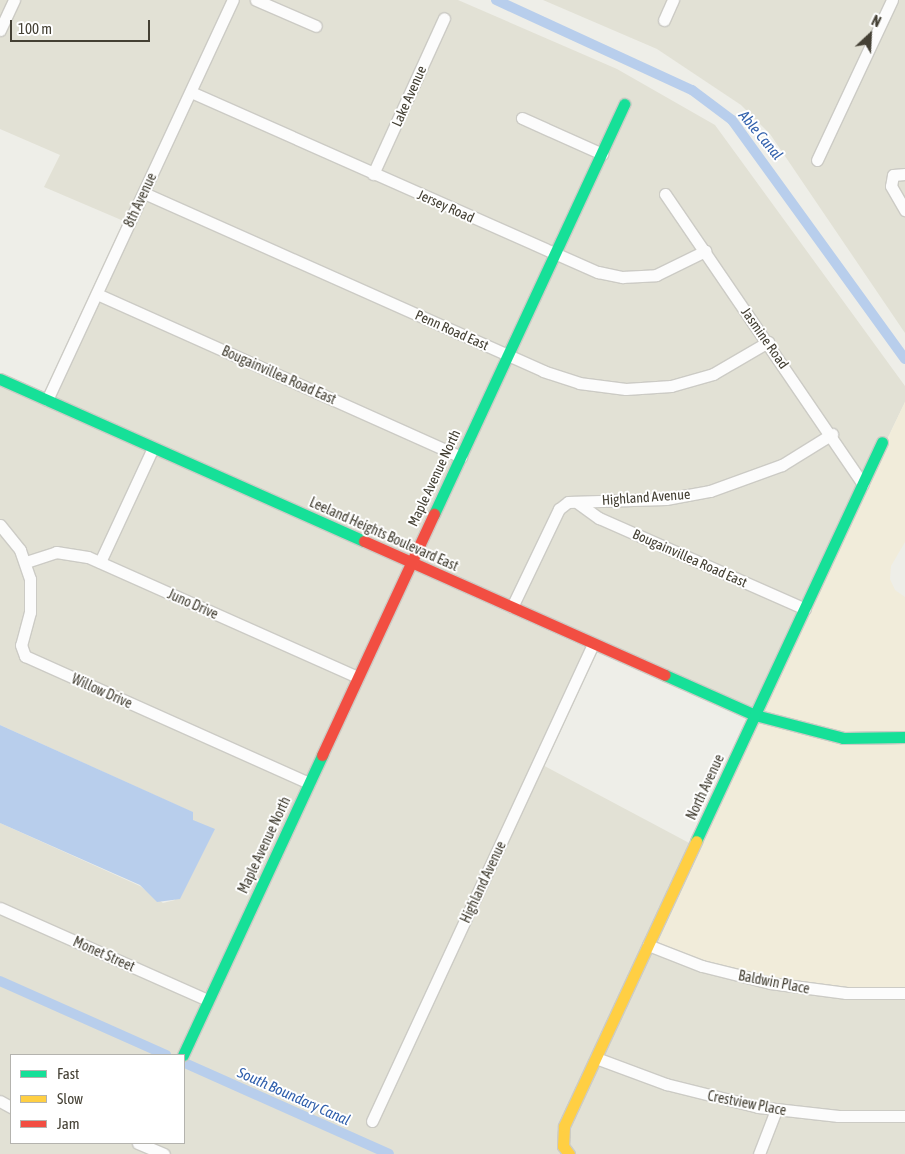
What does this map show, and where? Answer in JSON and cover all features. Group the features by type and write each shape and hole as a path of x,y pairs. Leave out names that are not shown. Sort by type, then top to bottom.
{"street":[{"path":"0,30 14,0"},
{"name":"8th Avenue","path":"47,400 233,0"},
{"path":"256,0 316,26"},
{"path":"664,20 673,0"},
{"path":"817,160 892,0"},
{"name":"Lake Avenue","path":"373,174 444,18"},
{"name":"Jersey Road","path":"191,92 598,272 635,278 666,272 705,251"},
{"name":"Maple Avenue North","path":"183,1054 624,104"},
{"path":"522,118 602,154"},
{"path":"905,174 893,175 891,186 905,210"},
{"name":"Penn Road East","path":"144,193 508,355 578,383 642,389 713,374 768,342"},
{"name":"Jasmine Road","path":"665,194 832,434 863,484"},
{"name":"Bougainvillea Road East","path":"97,294 461,456"},
{"name":"Leeland Heights Boulevard East","path":"0,379 755,716 843,738 905,737"},
{"name":"Highland Avenue","path":"512,607 559,509 578,503 666,499 719,488 782,465 832,434"},
{"name":"North Avenue","path":"566,1150 564,1126 882,442"},
{"path":"100,562 153,448"},
{"name":"Bougainvillea Road East","path":"578,503 599,518 805,609"},
{"name":"Willow Drive","path":"0,525 26,562 32,600 22,645 25,656 309,783"},
{"name":"Juno Drive","path":"26,562 66,552 100,562 358,677"},
{"name":"Highland Avenue","path":"372,1121 594,644"},
{"name":"Monet Street","path":"0,908 208,1000"},
{"name":"Baldwin Place","path":"648,945 770,984 846,993 905,993"},
{"name":"Crestview Place","path":"596,1058 683,1089 776,1110 905,1116"},
{"path":"759,1154 776,1110"},
{"path":"142,1146 164,1154"}],"shaded area":[{"path":"0,0 458,0 617,69 715,125 905,386 905,402 757,711 54,397 133,225 44,187 60,155 0,129"},
{"path":"543,0 905,0 905,333 770,134 741,105 657,49"},
{"path":"0,385 591,650 537,762 693,845 905,995 905,1154 0,1154 0,823 140,886 163,903 175,900 193,820 192,812 0,725"},
{"path":"905,402 905,542 891,566 890,579 895,590 905,597 905,732 844,732 757,711"},
{"path":"753,720 842,743 905,742 905,995 830,995 650,950"}],"water":[{"path":"0,725 193,812 193,820 215,829 180,899 157,902 140,885 0,823"}],"waterway":[{"name":"Able Canal","path":"496,0 692,90 732,120 905,359"},
{"name":"South Boundary Canal","path":"0,981 164,1054"},
{"name":"South Boundary Canal","path":"187,1064 389,1154"}],"traffic: fast":[{"path":"434,514 624,104"},
{"path":"0,379 364,541"},
{"path":"696,841 882,442"},
{"path":"665,675 755,715 843,738 905,737"},
{"path":"183,1054 322,755"}],"traffic: slow":[{"path":"569,1154 563,1146 564,1126 696,841"}],"traffic: jam":[{"path":"322,755 434,514"},
{"path":"364,541 665,675"}]}
